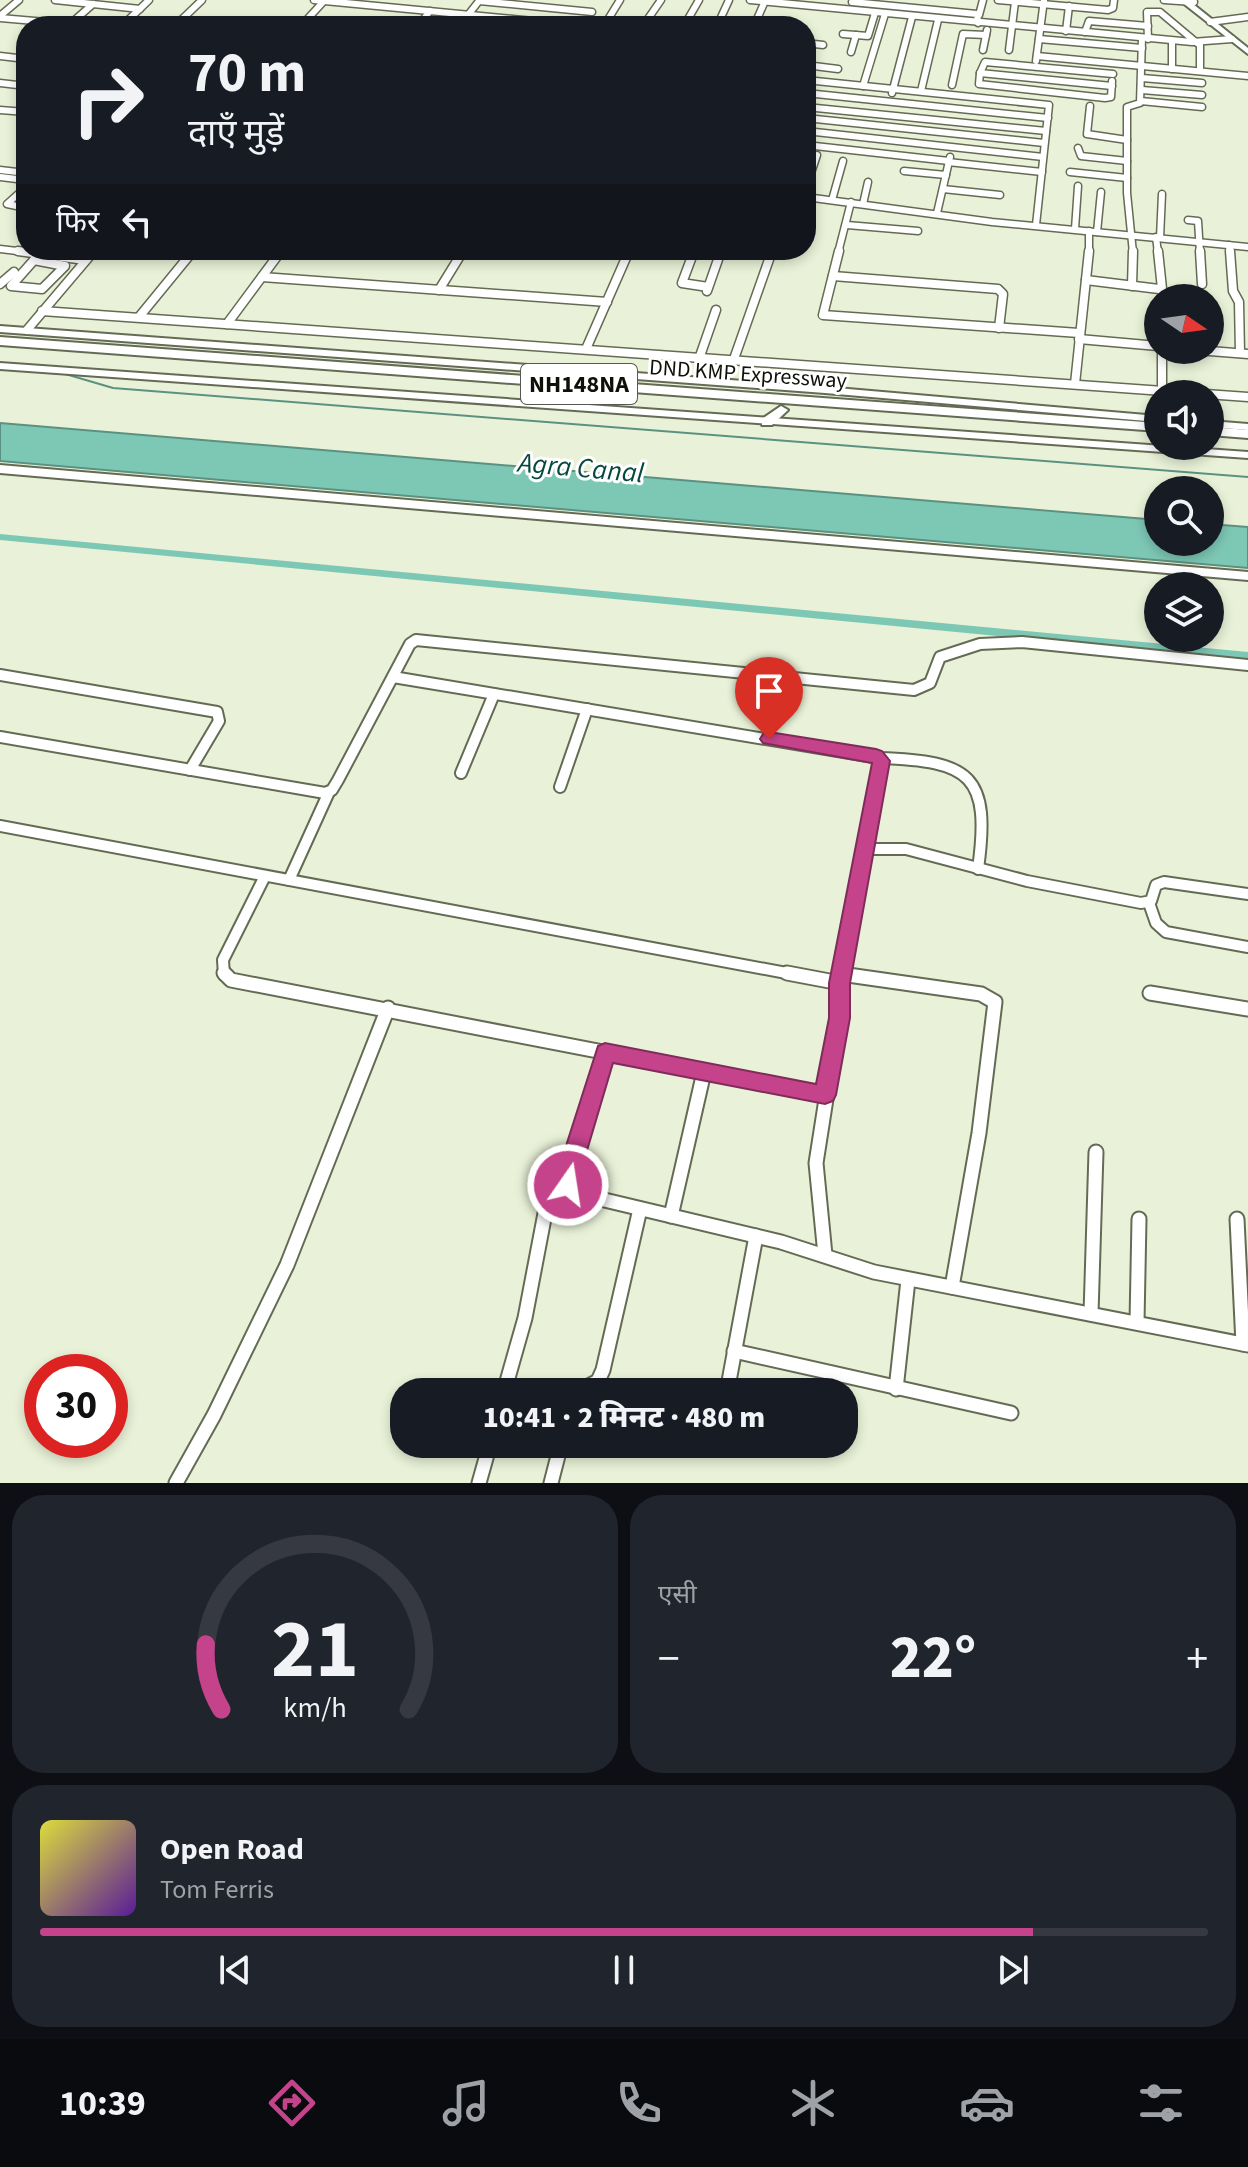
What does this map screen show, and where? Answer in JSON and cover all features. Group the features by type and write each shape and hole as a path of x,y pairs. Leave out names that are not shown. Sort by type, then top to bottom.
{"highway":[{"name":"DND KMP Expressway","path":"0,341 1144,426"},
{"name":"DND KMP Expressway","path":"0,352 1144,436"},
{"path":"715,382 760,397"},
{"path":"767,422 781,410"},
{"path":"1224,432 1248,434"},
{"path":"1224,442 1248,444"}],"street":[{"path":"0,17 19,0"},
{"path":"55,0 140,9"},
{"path":"133,16 149,0"},
{"path":"185,16 202,0"},
{"path":"314,0 478,16"},
{"path":"423,16 425,0"},
{"path":"590,16 600,0"},
{"path":"750,0 1172,41 1199,43 1232,39"},
{"path":"827,8 832,0"},
{"path":"925,9 927,0"},
{"path":"978,23 983,0"},
{"path":"998,0 1111,10 1114,0"},
{"path":"1164,0 1188,1 1248,49"},
{"path":"310,16 324,1"},
{"path":"468,15 479,1 592,12"},
{"path":"852,2 979,15"},
{"path":"1009,50 1015,2"},
{"path":"1033,90 1044,2"},
{"path":"79,16 93,4"},
{"path":"1066,31 1069,6"},
{"path":"1132,286 1127,107 1138,105 1141,101 1142,48 1148,26 1147,12 1160,12 1199,43 1200,71"},
{"path":"843,34 869,35 875,13"},
{"path":"863,86 885,14"},
{"path":"886,115 912,17"},
{"path":"1214,21 1248,17"},
{"path":"1239,18 1248,25"},
{"path":"921,91 938,20"},
{"path":"1085,32 1085,23 1092,21 1148,26"},
{"path":"1214,21 1232,39 1248,49"},
{"path":"983,50 988,24"},
{"path":"952,85 963,34 986,35"},
{"path":"851,52 856,35"},
{"path":"1039,39 1142,48"},
{"path":"1172,41 1172,69"},
{"path":"816,44 823,45"},
{"path":"1037,56 1248,76"},
{"path":"1113,74 983,62 979,84 1105,98 1111,97 1114,63"},
{"path":"816,66 838,69"},
{"path":"980,73 1112,86"},
{"path":"1142,78 1202,83"},
{"path":"816,81 1048,104 1036,225"},
{"path":"1142,90 1202,95"},
{"path":"816,94 1048,118"},
{"path":"937,213 962,96"},
{"path":"1141,101 1202,107"},
{"path":"1090,106 1087,134 1127,140"},
{"path":"816,108 1046,131"},
{"path":"816,119 1044,143"},
{"path":"827,147 837,121"},
{"path":"816,132 1043,157"},
{"path":"816,146 1042,172"},
{"path":"1078,148 1081,156 1127,161"},
{"path":"832,200 843,161"},
{"path":"904,171 946,175"},
{"path":"1070,172 1127,178"},
{"path":"863,204 868,182"},
{"path":"0,202 16,185"},
{"path":"1075,229 1078,186"},
{"path":"943,189 1000,195"},
{"path":"1075,384 1086,280 1101,192"},
{"path":"1160,284 1158,238 1162,194"},
{"path":"16,196 7,204 16,206"},
{"path":"816,198 1248,247"},
{"path":"851,202 822,312 826,316 999,328 1144,346"},
{"path":"1188,220 1198,221 1202,284"},
{"path":"847,225 918,231"},
{"path":"1224,352 1244,353 1237,298 1232,286 1229,245"},
{"path":"0,284 28,260"},
{"path":"30,260 11,286 42,289 65,266 46,260"},
{"path":"27,330 85,260"},
{"path":"139,317 186,260"},
{"path":"227,324 275,260"},
{"path":"439,290 457,260"},
{"path":"586,349 626,260"},
{"path":"690,260 682,283 707,289 717,260"},
{"path":"734,359 769,260"},
{"path":"833,276 998,289 1003,294 999,328"},
{"path":"262,277 607,302"},
{"path":"1086,280 1144,289"},
{"path":"1237,298 1248,300"},
{"path":"700,356 716,310"},
{"path":"42,311 1144,389"},
{"path":"0,329 715,382 1144,418"},
{"path":"0,366 1248,455"},
{"path":"1224,395 1248,397"},
{"path":"1224,425 1248,427"},
{"path":"0,469 1248,576"},
{"path":"289,880 329,792 410,644 419,639 914,690 926,689 933,682 940,657 992,642 1035,643 1248,665"},
{"path":"0,675 217,712 219,721 190,770"},
{"path":"393,677 879,758 918,758 957,767 970,778 985,819 978,869"},
{"path":"461,773 494,694"},
{"path":"560,787 587,709"},
{"path":"0,737 320,793 329,792"},
{"path":"825,1255 816,1175 825,1095 839,1018 841,978 881,765 879,758"},
{"path":"0,826 841,978 981,994 995,1002 979,1133 952,1287"},
{"path":"866,849 906,849 1027,881 1149,903"},
{"path":"265,876 226,952 222,969 224,975 245,984 388,1008 825,1095"},
{"path":"1248,894 1164,882 1156,885 1149,903 1156,923 1166,932 1248,947"},
{"path":"1150,993 1248,1009"},
{"path":"176,1483 214,1415 287,1265 388,1008"},
{"path":"605,1052 569,1174 571,1190 581,1195 756,1236 825,1255 853,1267 1246,1345 1237,1219"},
{"path":"671,1216 704,1072"},
{"path":"1091,1314 1096,1152"},
{"path":"508,1378 525,1318 546,1208 554,1193 568,1185"},
{"path":"599,1378 640,1209"},
{"path":"1137,1322 1139,1219"},
{"path":"729,1378 756,1236"},
{"path":"896,1389 908,1280"},
{"path":"734,1351 1011,1413"},
{"path":"479,1483 486,1458"},
{"path":"551,1483 557,1458"}],"water":[{"path":"0,423 1144,519 1144,556 1224,556 1224,525 1248,527 1248,568 0,461"}],"waterway":[{"path":"62,373 113,388 1248,477"},
{"path":"0,537 1248,656"}],"route":[{"path":"568,1185 605,1052 825,1095 839,1018 840,983 881,761 876,756 769,739"}],"water label":[{"name":"Agra Canal","path":"581,468"}]}
